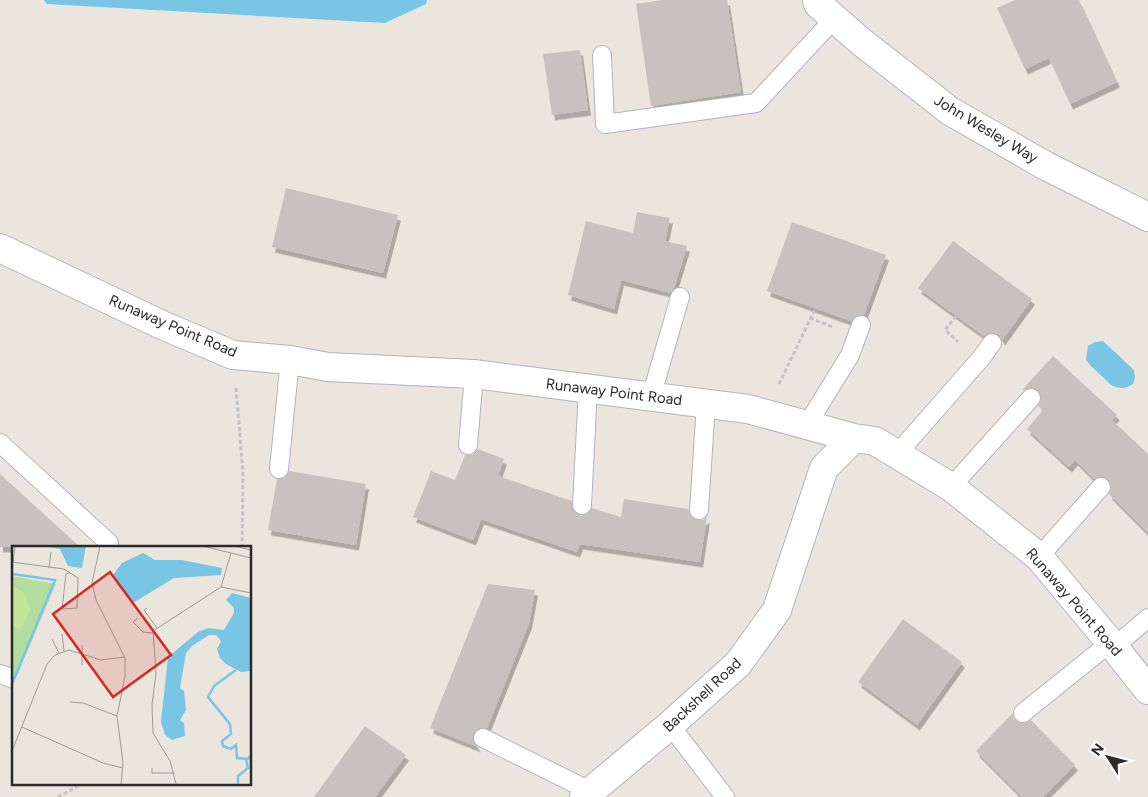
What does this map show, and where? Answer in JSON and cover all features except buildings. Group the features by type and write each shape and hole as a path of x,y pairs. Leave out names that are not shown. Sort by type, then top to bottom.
{"street":[{"name":"John Wesley Way","path":"826,9 950,111 1046,166 1148,216"},
{"name":"Runaway Point Road","path":"0,248 162,325 233,355 290,360 328,367 474,374 748,409 854,438 875,441 951,487 1039,556 1148,690"},
{"name":"Backshell Road","path":"591,795 738,664 777,610 824,468 854,438"}],"lane":[{"path":"602,55 605,124 756,103 826,9"},
{"path":"651,397 680,297"},
{"path":"807,425 850,355 861,325"},
{"path":"897,454 982,357 992,342"},
{"path":"279,469 290,360"},
{"path":"468,445 474,374"},
{"path":"582,505 588,388"},
{"path":"951,487 1031,398"},
{"path":"698,510 706,404"},
{"path":"0,443 109,543 108,546"},
{"path":"1039,556 1101,487"},
{"path":"1023,713 1148,618"},
{"path":"0,674 12,678"},
{"path":"670,725 725,797"},
{"path":"483,738 591,795"}],"path":[{"path":"763,413 816,309"},
{"path":"233,355 243,473 242,546"},
{"path":"58,797 82,784"}],"water":[{"path":"44,0 427,0 426,4 385,23 47,4"},
{"path":"1103,341 1134,370 1133,384 1122,388 1111,385 1086,360 1088,346 1095,342"}]}
